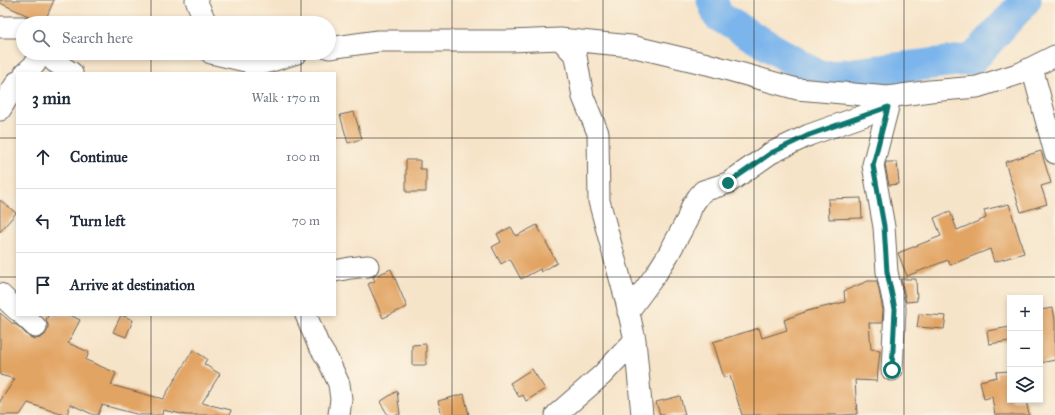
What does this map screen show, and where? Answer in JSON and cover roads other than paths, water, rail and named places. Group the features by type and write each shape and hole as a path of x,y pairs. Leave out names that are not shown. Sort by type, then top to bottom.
{"street":[{"path":"196,0 203,16"},
{"path":"0,27 16,27"},
{"path":"560,39 576,56 583,96 598,133 599,200 634,340 642,415"},
{"path":"336,47 378,41 510,41 560,39 630,46 707,64 797,89 888,102"},
{"path":"628,312 668,255 687,220 692,206 704,191 728,183 771,153 809,135 888,102 930,91 978,87 1020,73 1055,56"},
{"path":"26,72 35,64 37,60"},
{"path":"52,60 70,72"},
{"path":"232,60 250,67 252,64 272,60"},
{"path":"1032,68 1055,153"},
{"path":"0,110 16,84"},
{"path":"888,102 873,165 884,226 887,272 895,309 892,370"},
{"path":"336,271 368,266"},
{"path":"0,294 16,309"},
{"path":"306,316 318,344 328,360 339,384 341,400 339,415"},
{"path":"556,415 602,375 634,340"}],"waterway":[{"path":"712,0 718,16 821,77 973,59 1026,0"}]}
